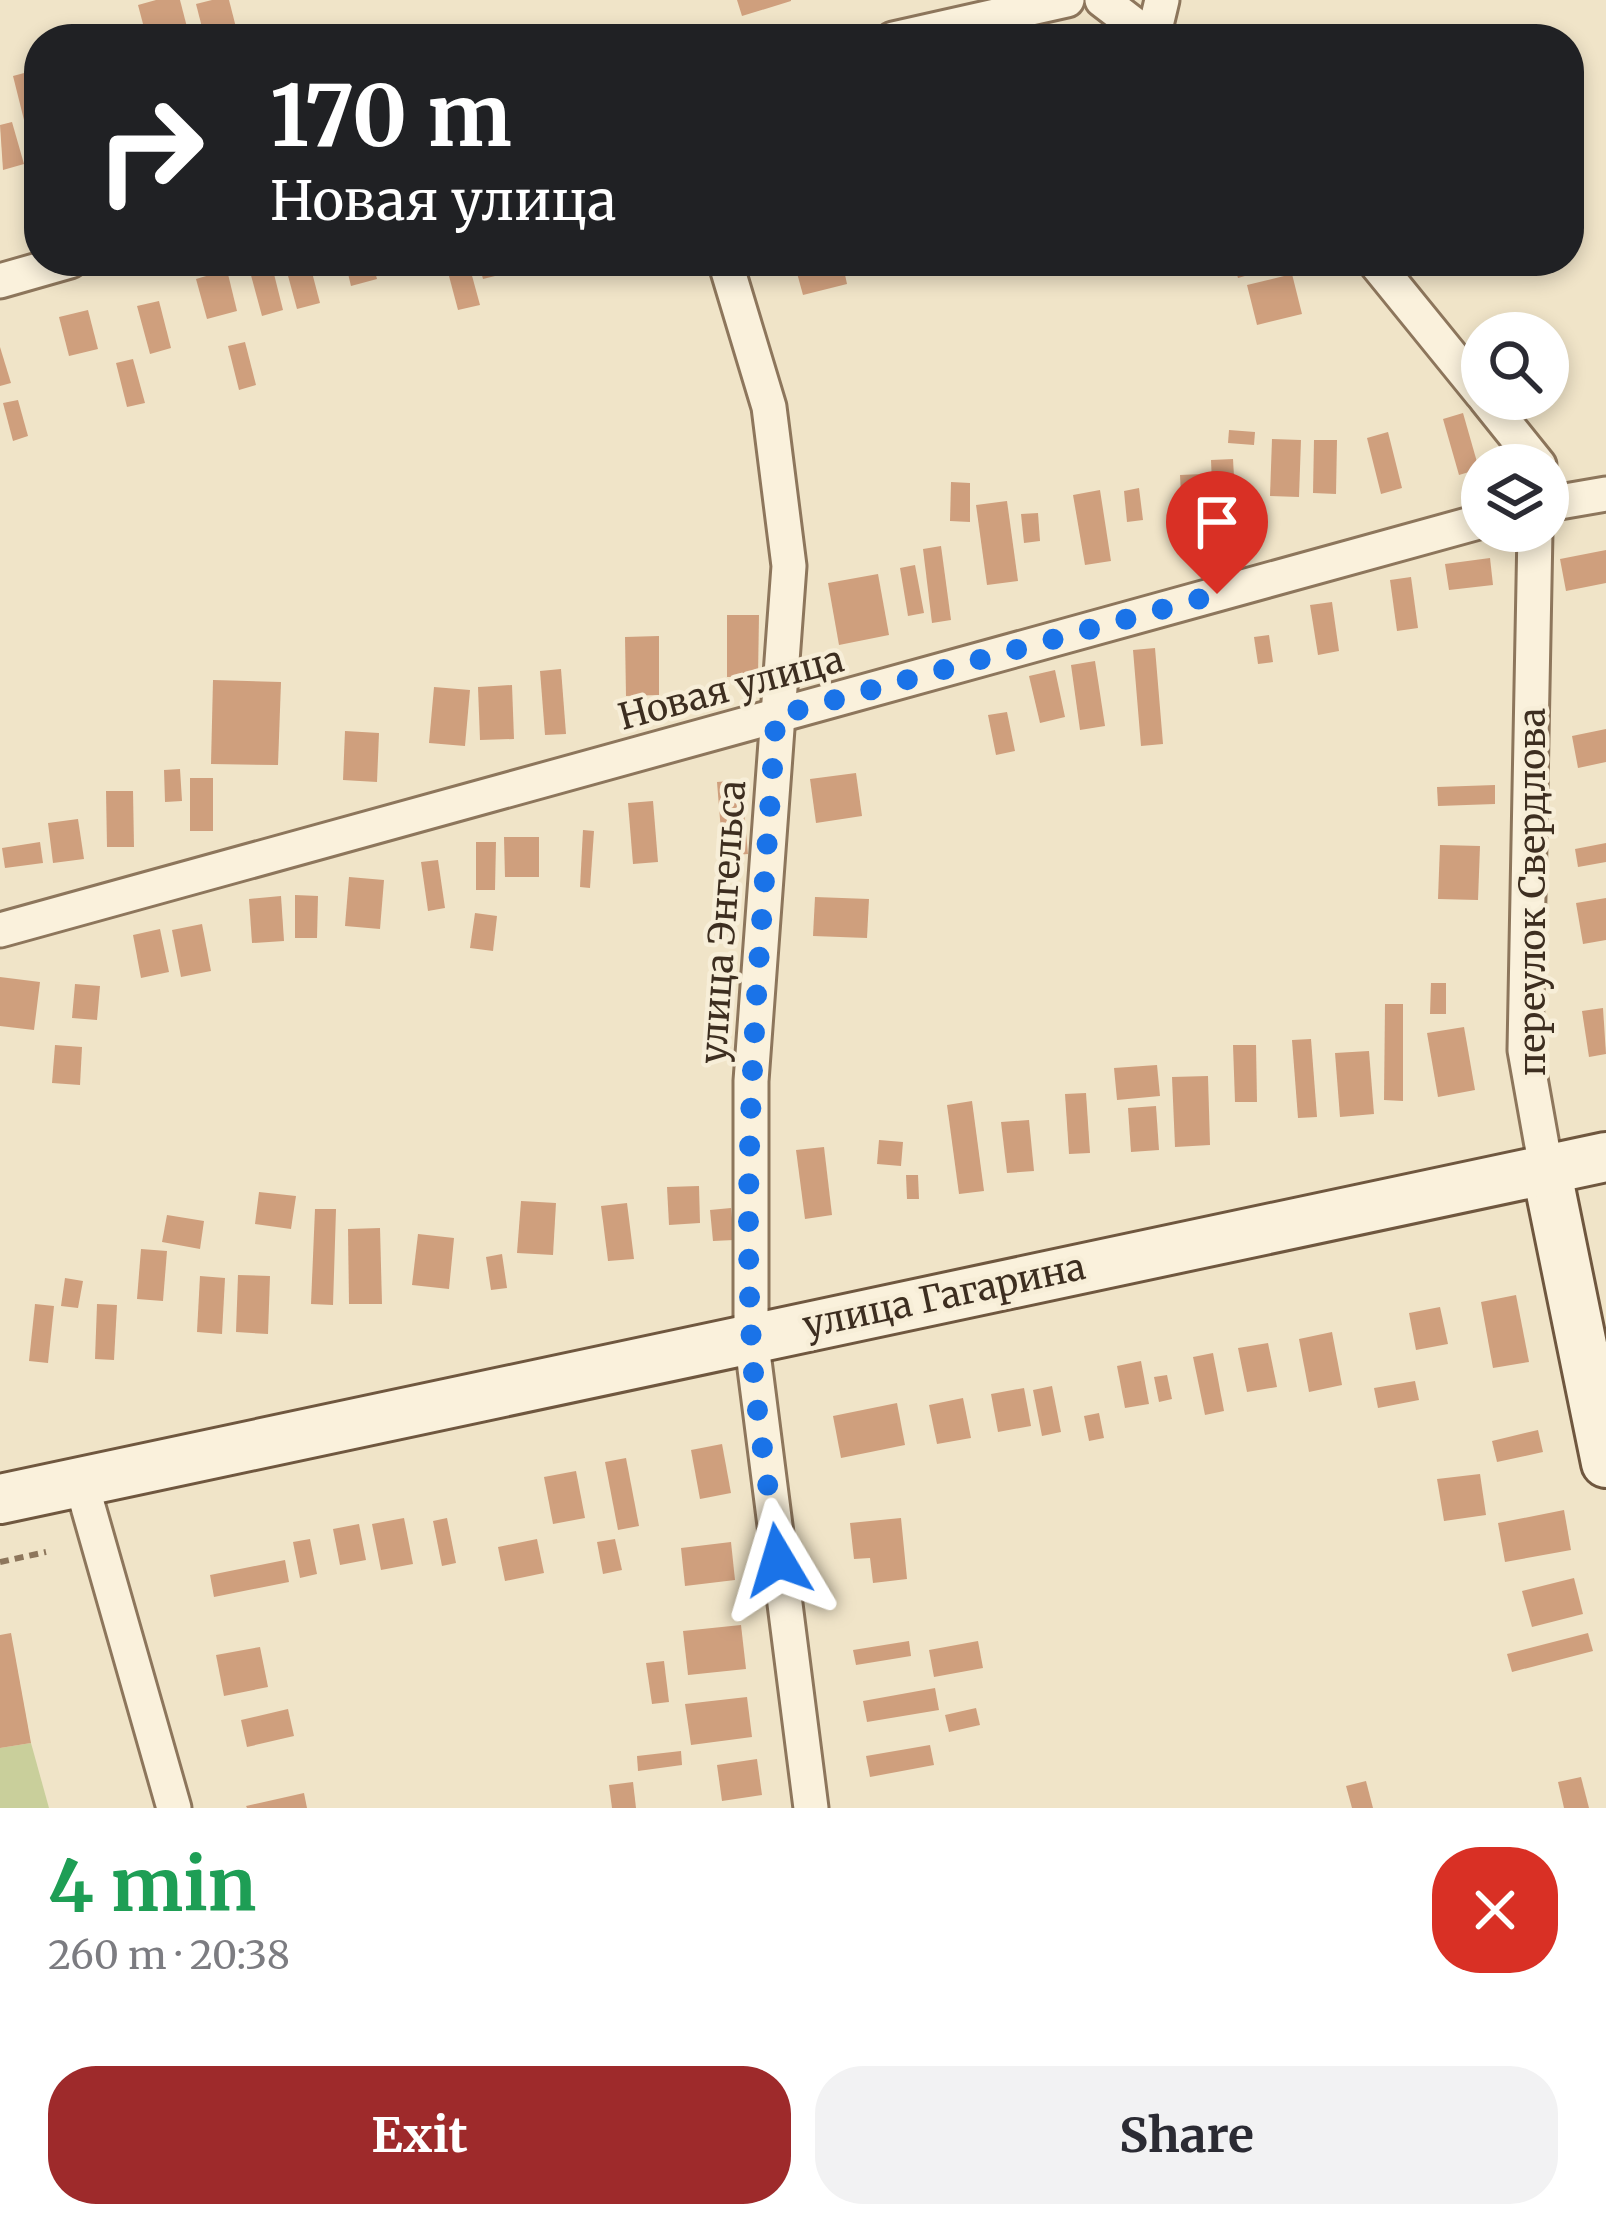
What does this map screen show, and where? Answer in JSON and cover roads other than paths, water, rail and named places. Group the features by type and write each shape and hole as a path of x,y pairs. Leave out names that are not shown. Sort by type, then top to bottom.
{"street":[{"path":"959,24 1067,0"},
{"path":"1102,0 1133,24"},
{"name":"улица Энгельса","path":"730,276 769,407 789,566 751,1082 751,1337 811,1808"},
{"path":"1386,276 1461,369"},
{"path":"1503,420 1522,444"},
{"path":"1569,494 1606,494"},
{"name":"Новая улица","path":"0,930 1461,527"},
{"name":"переулок Свердлова","path":"1535,552 1525,1049 1606,1462"},
{"name":"улица Гагарина","path":"0,1499 1606,1157"},
{"path":"81,1482 174,1808"}]}
